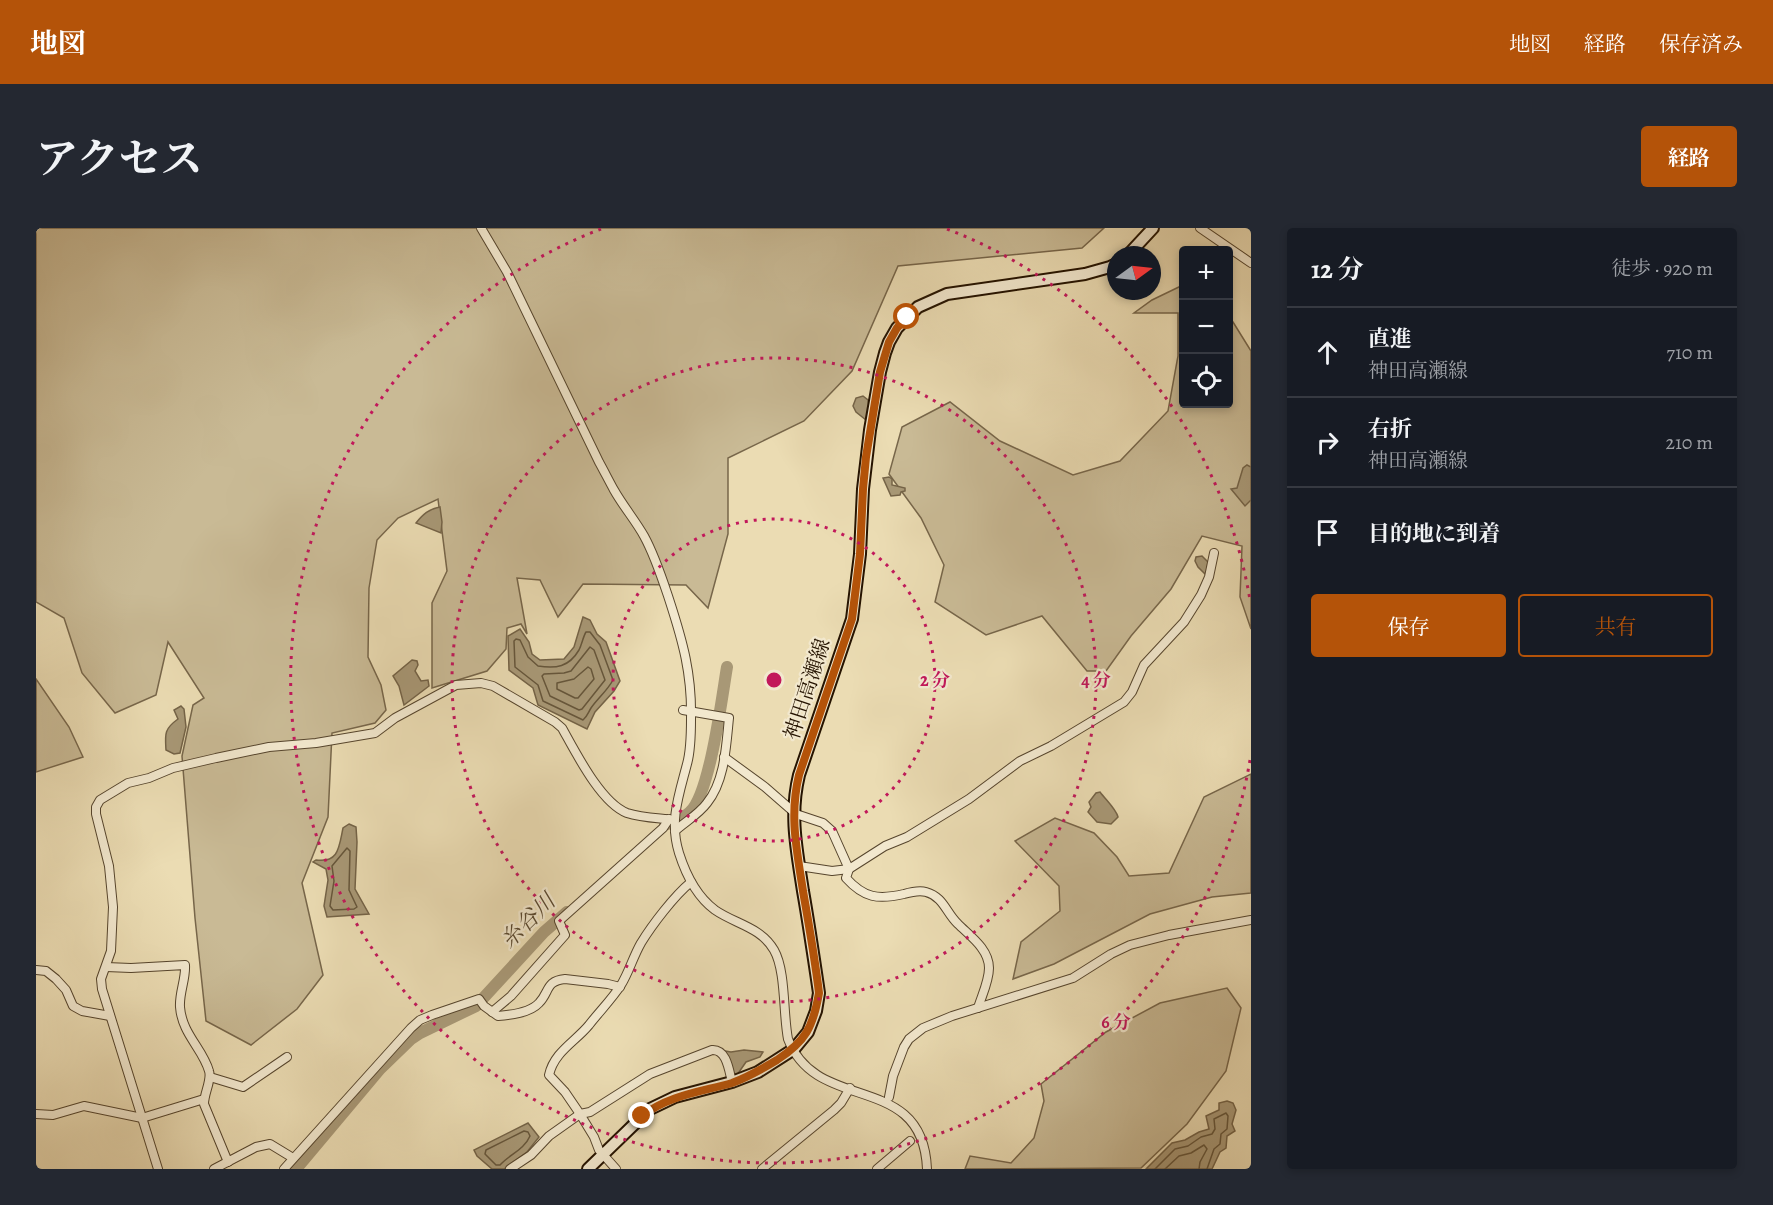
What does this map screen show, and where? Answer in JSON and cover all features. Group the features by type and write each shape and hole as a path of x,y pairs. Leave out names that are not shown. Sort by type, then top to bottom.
{"main road":[{"path":"1138,246 1154,228"},
{"name":"神田高瀬線","path":"588,1169 651,1109 675,1097 732,1082 758,1072 794,1049 808,1032 816,1011 819,993 795,836 793,813 795,792 852,619 860,554 863,489 870,430 883,363 889,342 897,328 918,307 947,294 1085,274 1107,268"}],"street":[{"path":"481,228 507,272 599,462 645,538 659,568 683,640 690,680 687,710 688,762 671,819 558,921 565,935 511,996 485,1006"},
{"path":"1200,228 1251,263"},
{"path":"799,866 832,871 849,869 969,799 1020,761 1051,746 1124,702 1132,692 1144,665 1184,622 1201,595 1209,577 1214,554"},
{"path":"158,1169 102,989 101,979 111,951 113,907 109,866 96,814 96,807 100,800 128,783 149,778 173,768 269,747 316,743 375,733 395,718 456,685 480,683 493,686 562,728 609,802 629,814 671,819"},
{"path":"675,831 706,805 717,788 729,718 687,710"},
{"path":"724,756 793,813 828,826 849,869 846,878 866,895 891,897 920,891 928,892 939,898 958,924 978,942 987,957 989,968 978,1008"},
{"path":"671,819 679,852 691,882 703,900 716,910 757,931 767,939 775,951 790,1046 803,1064 824,1080 891,1104 904,1113 921,1138 927,1169"},
{"path":"615,1169 602,1154 594,1137 565,1092 549,1075 550,1068 559,1053 584,1030 620,987 640,944 661,915 691,882"},
{"path":"889,1097 897,1061 909,1039 923,1028 952,1016 1073,978 1130,945 1169,935 1251,920"},
{"path":"106,966 131,968 185,965 186,976 180,1008 186,1030 209,1069 210,1077 204,1104 228,1162"},
{"path":"36,970 46,971 56,979 66,990 73,1006 82,1011 111,1016"},
{"path":"284,1169 420,1020 479,999 498,1016 534,1007 540,1003 551,983 558,980 620,987"},
{"path":"510,1169 531,1155 549,1136 580,1114 590,1112 650,1074 717,1050 724,1056 732,1082"},
{"path":"210,1077 243,1087 287,1057"},
{"path":"762,1169 834,1110 850,1088"},
{"path":"36,1114 53,1115 84,1106 142,1118 204,1099"},
{"path":"877,1169 910,1141"},
{"path":"214,1169 256,1147 270,1144 293,1158"}],"shaded area":[{"path":"36,228 1104,228 1082,248 898,266 852,371 804,421 728,458 728,534 708,608 686,585 583,584 558,617 540,580 517,578 527,634 521,624 507,628 506,649 487,671 432,688 432,603 447,571 438,499 398,518 377,540 369,588 368,657 381,685 386,710 375,723 332,733 328,817 302,883 323,975 297,1009 251,1045 206,1021 182,756 193,705 204,698 168,642 156,695 115,713 82,673 64,618 36,602"},
{"path":"1179,287 1179,408 1233,408 1233,322 1251,351 1251,629 1240,597 1242,546 1202,536 1171,589 1131,636 1106,671 1087,671 1042,616 986,635 935,602 944,565 921,518 889,474 902,427 950,402 1000,441 1073,475 1120,461 1168,411 1178,356 1178,313 1134,313 1152,300 1161,300 1161,296"},
{"path":"36,679 69,727 83,757 36,772"},
{"path":"1251,774 1251,893 1212,897 1150,914 1054,964 1013,979 1021,942 1060,911 1059,886 1015,841 1055,818 1094,833 1117,857 1129,876 1169,873 1204,797"},
{"path":"1227,988 1241,1008 1226,1071 1187,1124 1141,1168 965,1169 970,1156 1011,1163 1034,1138 1044,1101 1041,1084 1106,1032 1160,1003"}],"water":[{"path":"863,396 868,400 869,406 866,420 856,412 853,406 856,398"},
{"path":"1247,465 1251,467 1251,500 1245,506 1231,489 1237,488 1243,468"},
{"path":"883,478 892,479 892,485 905,488 905,491 900,495 891,496"},
{"path":"440,507 441,533 416,523 426,512"},
{"path":"1202,556 1208,562 1205,574 1195,561 1196,557"},
{"path":"583,617 590,620 597,634 606,642 620,681 595,712 587,729 538,705 533,688 509,670 508,636 520,629 529,642 532,654 540,660 564,659 574,647"},
{"path":"412,660 417,661 415,671 421,681 428,680 429,686 404,705 399,686 393,676"},
{"path":"181,706 184,709 186,727 180,753 174,754 166,750 166,736 170,726 178,719 174,710"},
{"path":"1100,792 1117,814 1118,817 1111,824 1097,822 1088,812 1091,807 1089,802 1096,793"},
{"path":"349,824 356,827 355,889 369,914 327,917 324,906 328,880 326,869 313,862 334,856 339,847 343,828"},
{"path":"725,1051 763,1052 760,1057 746,1062 737,1075 732,1072"},
{"path":"1227,1101 1233,1103 1236,1110 1232,1124 1235,1131 1227,1136 1226,1148 1220,1152 1212,1169 1146,1169 1172,1143 1209,1129 1206,1116 1219,1110 1219,1103"},
{"path":"528,1123 539,1137 527,1152 504,1169 492,1169 477,1156 474,1150"}],"waterway":[{"name":"糸谷川","path":"665,825 690,812 704,786 714,744 727,667"},
{"name":"糸谷川","path":"296,1169 380,1069 411,1039 476,1006 544,932 567,912"}],"route":[{"path":"642,1116 675,1097 732,1082 758,1072 794,1049 808,1032 816,1011 819,993 795,836 793,807 799,775 852,619 860,554 866,457 880,372 889,342 907,317"}]}
